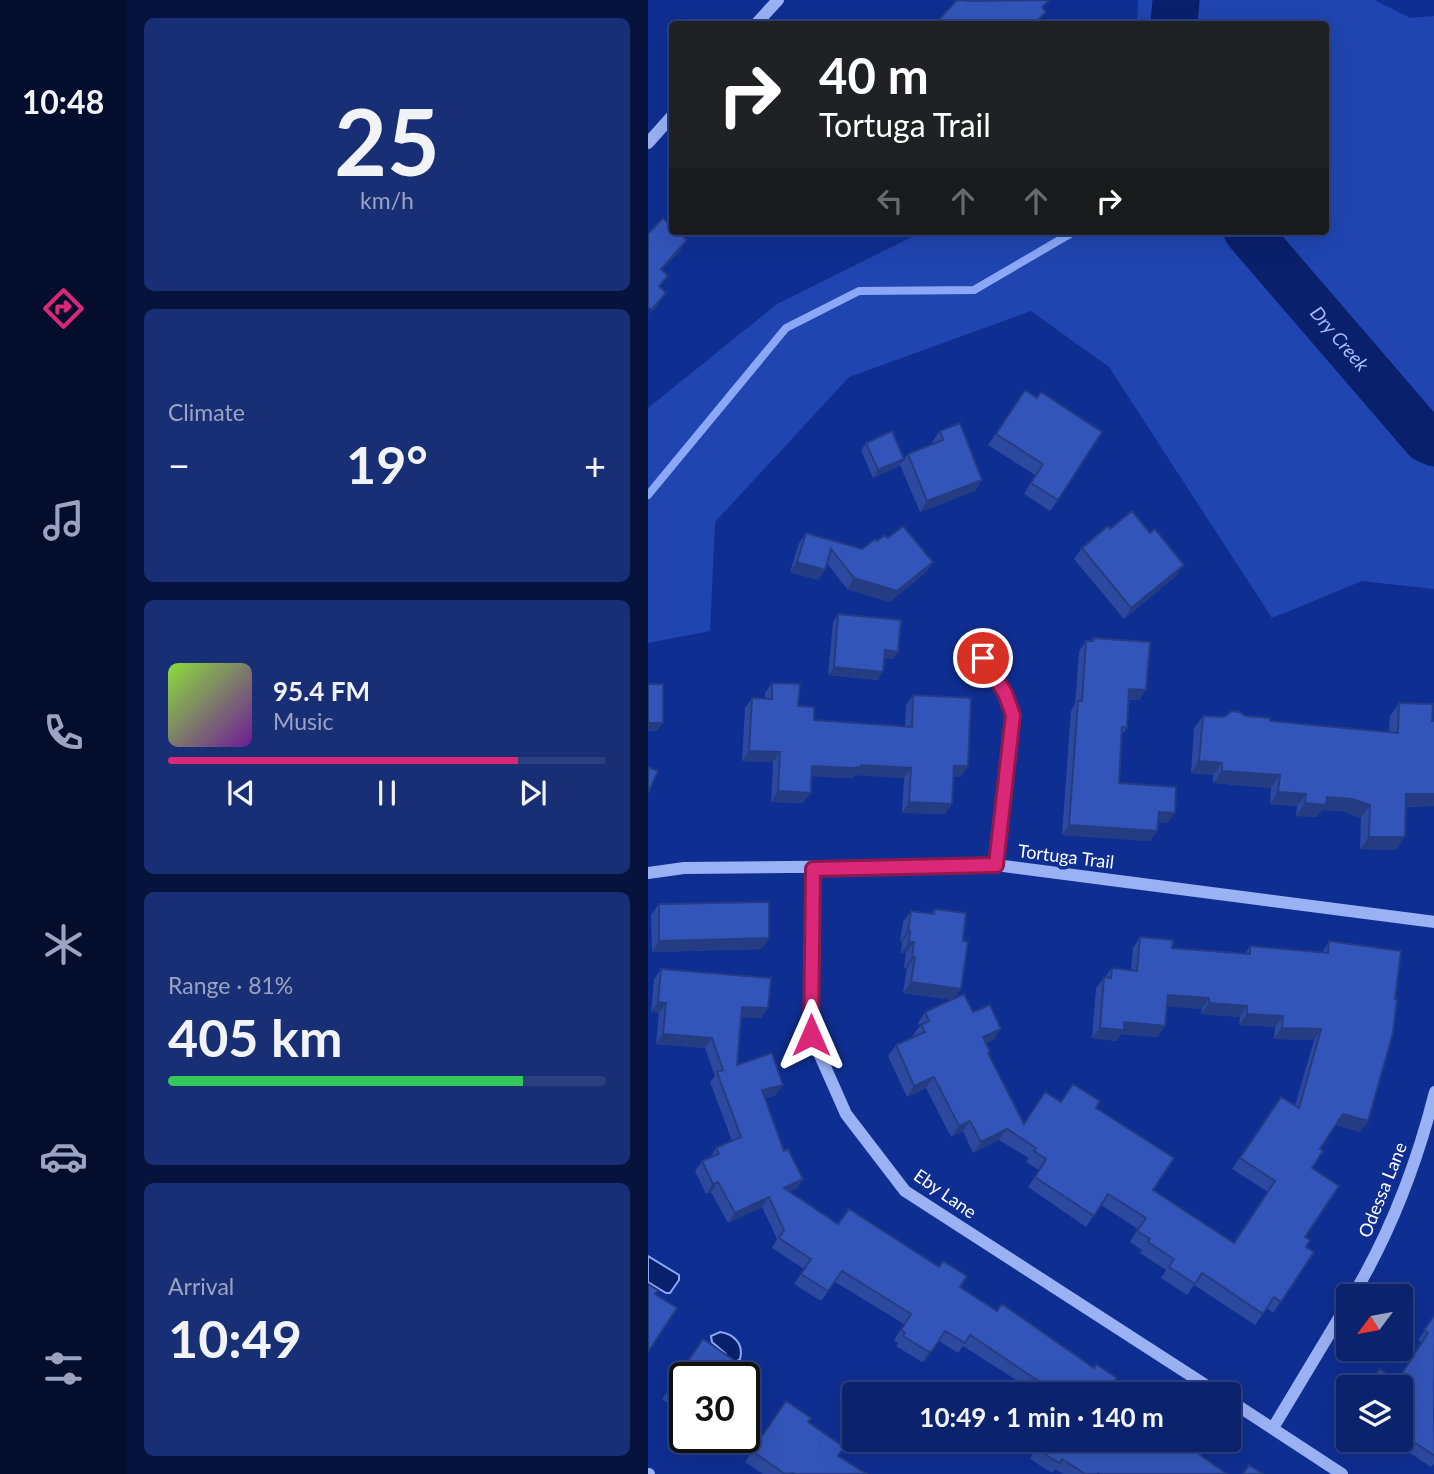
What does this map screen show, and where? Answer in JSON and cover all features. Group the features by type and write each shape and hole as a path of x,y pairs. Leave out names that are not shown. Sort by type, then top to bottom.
{"street":[{"path":"759,21 778,0"},
{"path":"648,143 669,119"},
{"path":"983,658 1005,693 1013,715 996,865"},
{"name":"Tortuga Trail","path":"648,873 684,868 813,869 996,865 1434,922"},
{"name":"Eby Lane","path":"813,869 811,1035 846,1114 905,1191 1201,1382"},
{"name":"Odessa Lane","path":"1360,1284 1373,1261 1422,1142 1434,1092"},
{"path":"1273,1428 1336,1323"},
{"path":"1241,1408 1342,1474"}],"shaded area":[{"path":"1138,0 1374,0 1410,18 1434,16 1434,589 1362,581 1272,618 1109,367 1031,311 849,377 715,522 710,631 648,643 648,408 777,304 916,235 1329,235 1329,21 1137,21"},
{"path":"648,1256 679,1275 679,1280 670,1293 648,1282"},
{"path":"720,1332 734,1337 741,1349 740,1359 736,1362 727,1360 726,1354 712,1342 711,1336"}],"building":[{"path":"957,0 1049,0 1042,7 1046,12 1037,21 938,21"},
{"path":"663,218 669,224 669,235 681,235 687,240 661,269 668,276 659,286 666,293 651,310 648,307 648,234"},
{"path":"1025,390 1037,398 1041,392 1102,432 1058,500 1031,483 1043,464 996,434"},
{"path":"960,423 982,480 927,501 908,454 943,440 940,431"},
{"path":"892,431 904,459 878,470 866,443"},
{"path":"1132,511 1150,533 1155,529 1184,565 1131,608 1082,548 1108,526 1110,529"},
{"path":"903,526 933,562 897,591 854,578 831,549 825,570 797,562 806,533 862,549 875,539 877,541 885,535 888,538"},
{"path":"838,614 901,620 898,652 885,650 883,672 834,667"},
{"path":"1093,638 1150,642 1146,690 1129,689 1127,728 1122,727 1119,783 1176,787 1175,813 1159,812 1157,831 1069,825 1078,701 1082,701 1086,641 1093,641"},
{"path":"772,683 800,684 798,706 814,707 814,720 912,727 913,695 971,698 968,766 954,766 952,804 909,802 911,768 812,766 811,793 778,791 780,752 749,751 752,698 772,699"},
{"path":"648,684 663,684 663,723 648,723"},
{"path":"1399,703 1433,704 1432,721 1435,721 1435,794 1406,794 1405,837 1369,837 1370,805 1352,799 1327,797 1326,805 1305,803 1306,794 1278,792 1280,775 1222,771 1222,763 1199,761 1203,716 1224,717 1232,711 1245,716 1270,718 1270,721 1398,733"},
{"path":"648,767 658,771 648,793"},
{"path":"769,902 769,938 659,941 659,904"},
{"path":"935,909 966,913 963,941 968,942 961,989 911,982 915,957 912,957 914,942 909,942 908,931 911,911 934,914"},
{"path":"1140,937 1173,940 1172,948 1250,954 1250,946 1328,953 1329,941 1401,951 1393,1033 1368,1121 1343,1114 1320,1149 1323,1151 1312,1168 1339,1186 1305,1237 1310,1240 1306,1247 1314,1252 1281,1302 1274,1297 1263,1314 1202,1273 1195,1284 1169,1267 1174,1259 1148,1242 1150,1239 1137,1231 1146,1218 1108,1194 1094,1216 1035,1177 1046,1159 1034,1151 1036,1148 1007,1129 981,1142 970,1121 959,1126 934,1077 914,1086 896,1045 925,1032 921,1025 929,1021 925,1012 964,994 973,1012 990,1005 1001,1029 983,1037 990,1052 988,1053 1024,1124 1045,1092 1061,1102 1073,1084 1100,1101 1096,1108 1174,1158 1153,1190 1234,1243 1275,1181 1240,1158 1281,1097 1299,1108 1321,1029 1282,1028 1283,1016 1247,1014 1247,1006 1209,1003 1209,998 1168,995 1165,1026 1124,1022 1124,1030 1100,1028 1104,977 1111,978 1112,968 1137,971"},
{"path":"661,969 771,978 768,1008 742,1007 737,1065 772,1053 783,1085 762,1090 784,1151 788,1149 803,1179 784,1188 838,1224 849,1209 939,1267 943,1261 967,1276 960,1287 997,1311 1002,1304 1094,1368 1096,1364 1117,1378 1114,1382 1040,1382 970,1335 965,1343 945,1331 929,1352 903,1336 905,1333 901,1330 911,1314 842,1271 828,1291 801,1274 811,1259 779,1238 784,1230 769,1197 735,1213 718,1182 713,1184 702,1161 719,1154 716,1148 741,1137 717,1072 723,1070 712,1038 663,1034 666,1003 658,1002"},
{"path":"648,1284 658,1290 655,1294 677,1308 648,1352"},
{"path":"1435,1315 1435,1456 1413,1442 1413,1375 1401,1375 1409,1362 1413,1362 1413,1356 1428,1333 1424,1330"},
{"path":"703,1339 737,1362 687,1362"},
{"path":"1380,1369 1388,1375 1376,1375"},
{"path":"786,1401 811,1418 808,1422 842,1446 838,1456 867,1474 785,1474 755,1453 760,1453 760,1439"},
{"path":"1042,1452 1202,1452 1200,1455 1227,1474 1085,1474 1062,1459 1059,1463"},
{"path":"1249,1465 1263,1474 1243,1474"}],"waterway":[{"name":"Dry Creek","path":"1174,21 1176,0"},
{"path":"648,495 786,328 859,291 974,290 1068,235"},
{"name":"Dry Creek","path":"1250,235 1426,439 1435,443"}],"route":[{"path":"811,1035 813,869 996,865 1013,715 1005,693 983,658"}]}
